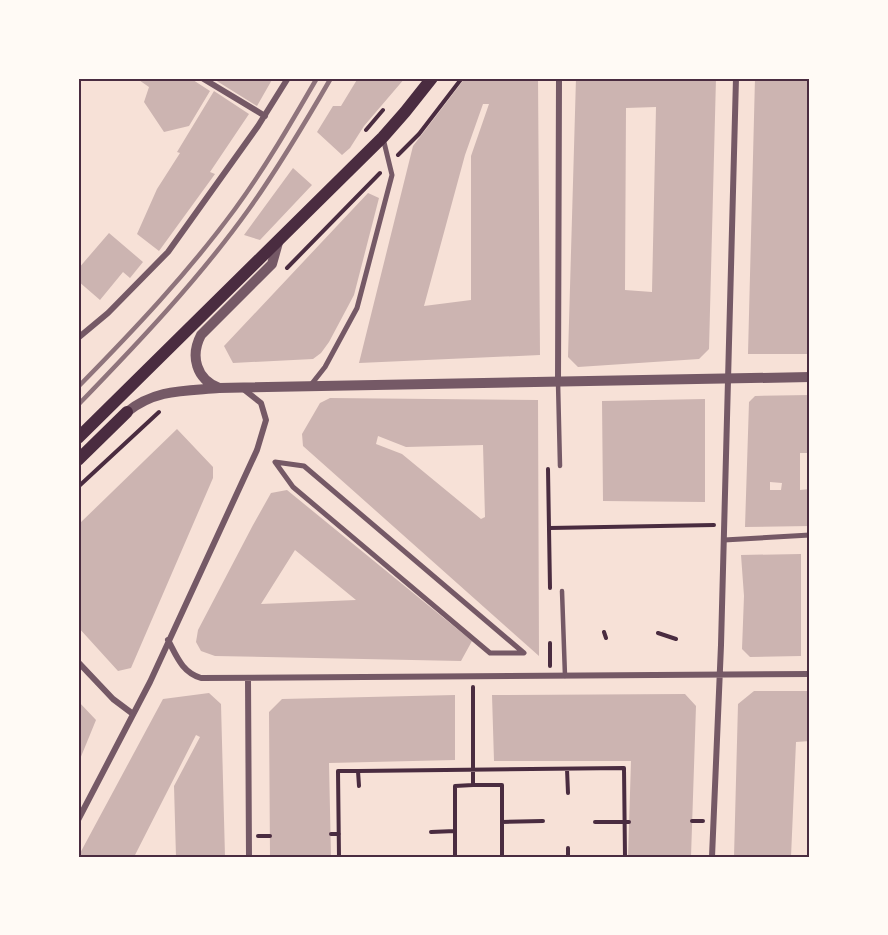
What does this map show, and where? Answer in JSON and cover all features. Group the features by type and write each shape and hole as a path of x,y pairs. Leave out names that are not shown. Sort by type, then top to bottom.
{"main road":[{"path":"78,438 383,137 432,78"},
{"path":"78,460 127,412"}],"street":[{"path":"202,78 265,116"},
{"path":"78,338 108,313 168,252 265,116 288,78"},
{"path":"558,382 559,78"},
{"path":"712,857 720,674 736,78"},
{"path":"310,386 325,367 357,308 392,175 383,137"},
{"path":"219,388 206,381 198,369 195,360 197,343 201,335 272,264 279,239"},
{"path":"127,412 156,394 219,388 810,377"},
{"path":"78,820 133,714 257,450 266,420 261,403 242,388"},
{"path":"275,462 304,466 524,653 490,653 293,487 275,462"},
{"path":"724,540 810,535"},
{"path":"168,640 182,667 192,675 201,678 810,674"},
{"path":"78,662 113,699 133,714"},
{"path":"248,678 249,857"}],"lane":[{"path":"558,382 560,466"},
{"path":"562,591 565,676"}],"path":[{"path":"280,274 419,134 462,78"},
{"path":"78,487 162,410"},
{"path":"548,468 550,596"},
{"path":"550,528 724,525"},
{"path":"604,632 606,638"},
{"path":"658,633 676,639"},
{"path":"550,642 550,676"},
{"path":"473,695 473,785"},
{"path":"339,857 338,771 624,768 627,822 625,857"},
{"path":"567,769 568,793"},
{"path":"358,771 359,786"},
{"path":"455,857 455,786 502,785 502,856 477,857"},
{"path":"502,822 543,821"},
{"path":"595,822 627,822"},
{"path":"431,832 455,831"},
{"path":"331,834 339,834"},
{"path":"568,848 568,857"}],"building":[{"path":"136,78 190,78 210,91 189,126 164,132 144,102 149,87"},
{"path":"212,78 273,78 257,106"},
{"path":"358,78 405,78 342,155 317,132 333,106 341,106"},
{"path":"465,78 538,78 540,355 359,363 413,146","holes":["483,104 489,104 471,156 471,300 424,306 465,155"]},
{"path":"576,78 716,78 709,349 699,359 578,367 568,357","holes":["656,107 652,292 625,290 626,108"]},
{"path":"755,78 810,78 810,354 748,354"},
{"path":"214,91 249,114 210,172 215,174 159,251 137,234 157,189"},
{"path":"293,168 312,185 260,240 244,235"},
{"path":"368,193 379,198 354,295 321,353 313,359 233,363 224,346"},
{"path":"109,233 143,262 130,278 123,272 100,300 78,281 78,269"},
{"path":"810,395 810,453 800,453 800,490 810,489 810,526 745,527 749,402 755,396","holes":["770,482 782,483 781,490 770,490"]},
{"path":"330,398 538,400 539,656 303,446 302,434 320,403","holes":["378,436 406,447 483,445 485,517 481,519 402,454 376,444"]},
{"path":"705,399 705,502 603,501 602,401"},
{"path":"177,429 213,467 213,478 131,668 118,671 78,627 78,525"},
{"path":"287,490 472,641 461,661 215,656 201,651 196,642 198,630 271,493","holes":["295,550 356,600 261,604"]},
{"path":"801,554 801,656 750,657 742,649 744,596 741,555"},
{"path":"754,691 810,691 810,741 796,742 791,857 734,857 738,704"},
{"path":"209,693 221,704 225,857 176,857 174,786 200,737 196,735 134,857 78,857 163,699"},
{"path":"685,694 696,706 691,857 628,857 631,761 494,761 492,695"},
{"path":"455,695 455,760 329,763 331,857 270,857 269,712 282,699"},
{"path":"78,701 96,720 78,764"}],"railway":[{"path":"78,387 160,301 217,233 267,161 317,78"},
{"path":"78,405 167,310 230,235 281,161 331,78"}]}
